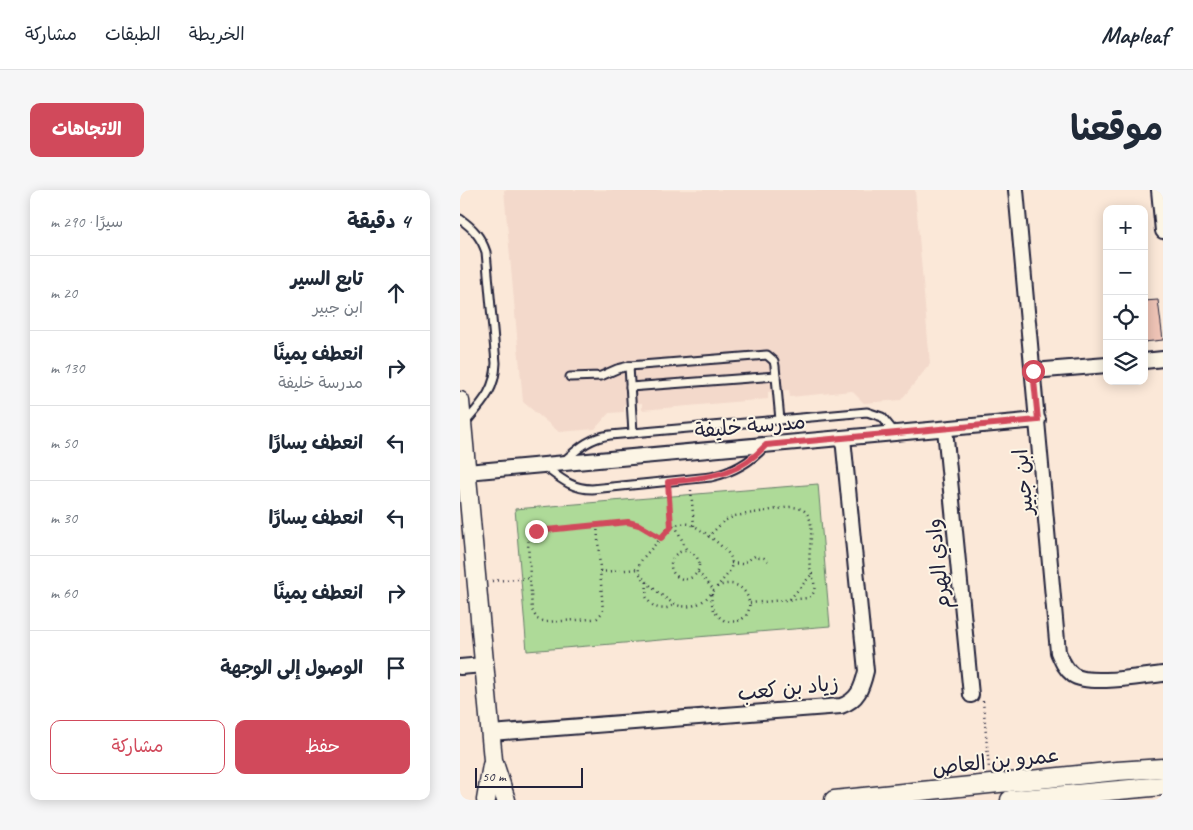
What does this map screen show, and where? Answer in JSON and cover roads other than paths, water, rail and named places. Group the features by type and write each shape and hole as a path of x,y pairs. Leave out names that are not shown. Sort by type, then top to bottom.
{"street":[{"name":"ابن جبير","path":"1016,190 1058,652 1064,665 1073,675 1086,681 1163,674"},
{"path":"1159,190 1163,231"},
{"path":"1148,361 1163,359"},
{"path":"1033,371 1103,365"},
{"path":"460,401 493,760 506,800"},
{"name":"مدرسة خليفة","path":"467,472 1038,420"},
{"name":"وادي الهرم","path":"945,429 971,695"},
{"name":"زياد بن كعب","path":"490,733 840,706 850,702 859,694 866,671 843,438"},
{"path":"460,667 483,665"},
{"path":"486,800 493,760"},
{"name":"عمرو بن العاص","path":"834,800 1163,768"},
{"name":"عمرو بن العاص","path":"1010,800 1163,786"}],"lane":[{"path":"460,219 475,231 482,240 486,252 496,363 491,389 485,400 462,426"},
{"path":"570,377 601,376 629,366 762,354 774,361 780,420"},
{"path":"629,366 633,433"},
{"path":"630,387 776,376"},
{"path":"560,464 586,442 594,438 610,435 867,412 882,417 895,433"},
{"path":"543,465 564,482 585,489 668,482 711,477 736,469 766,445"}]}
